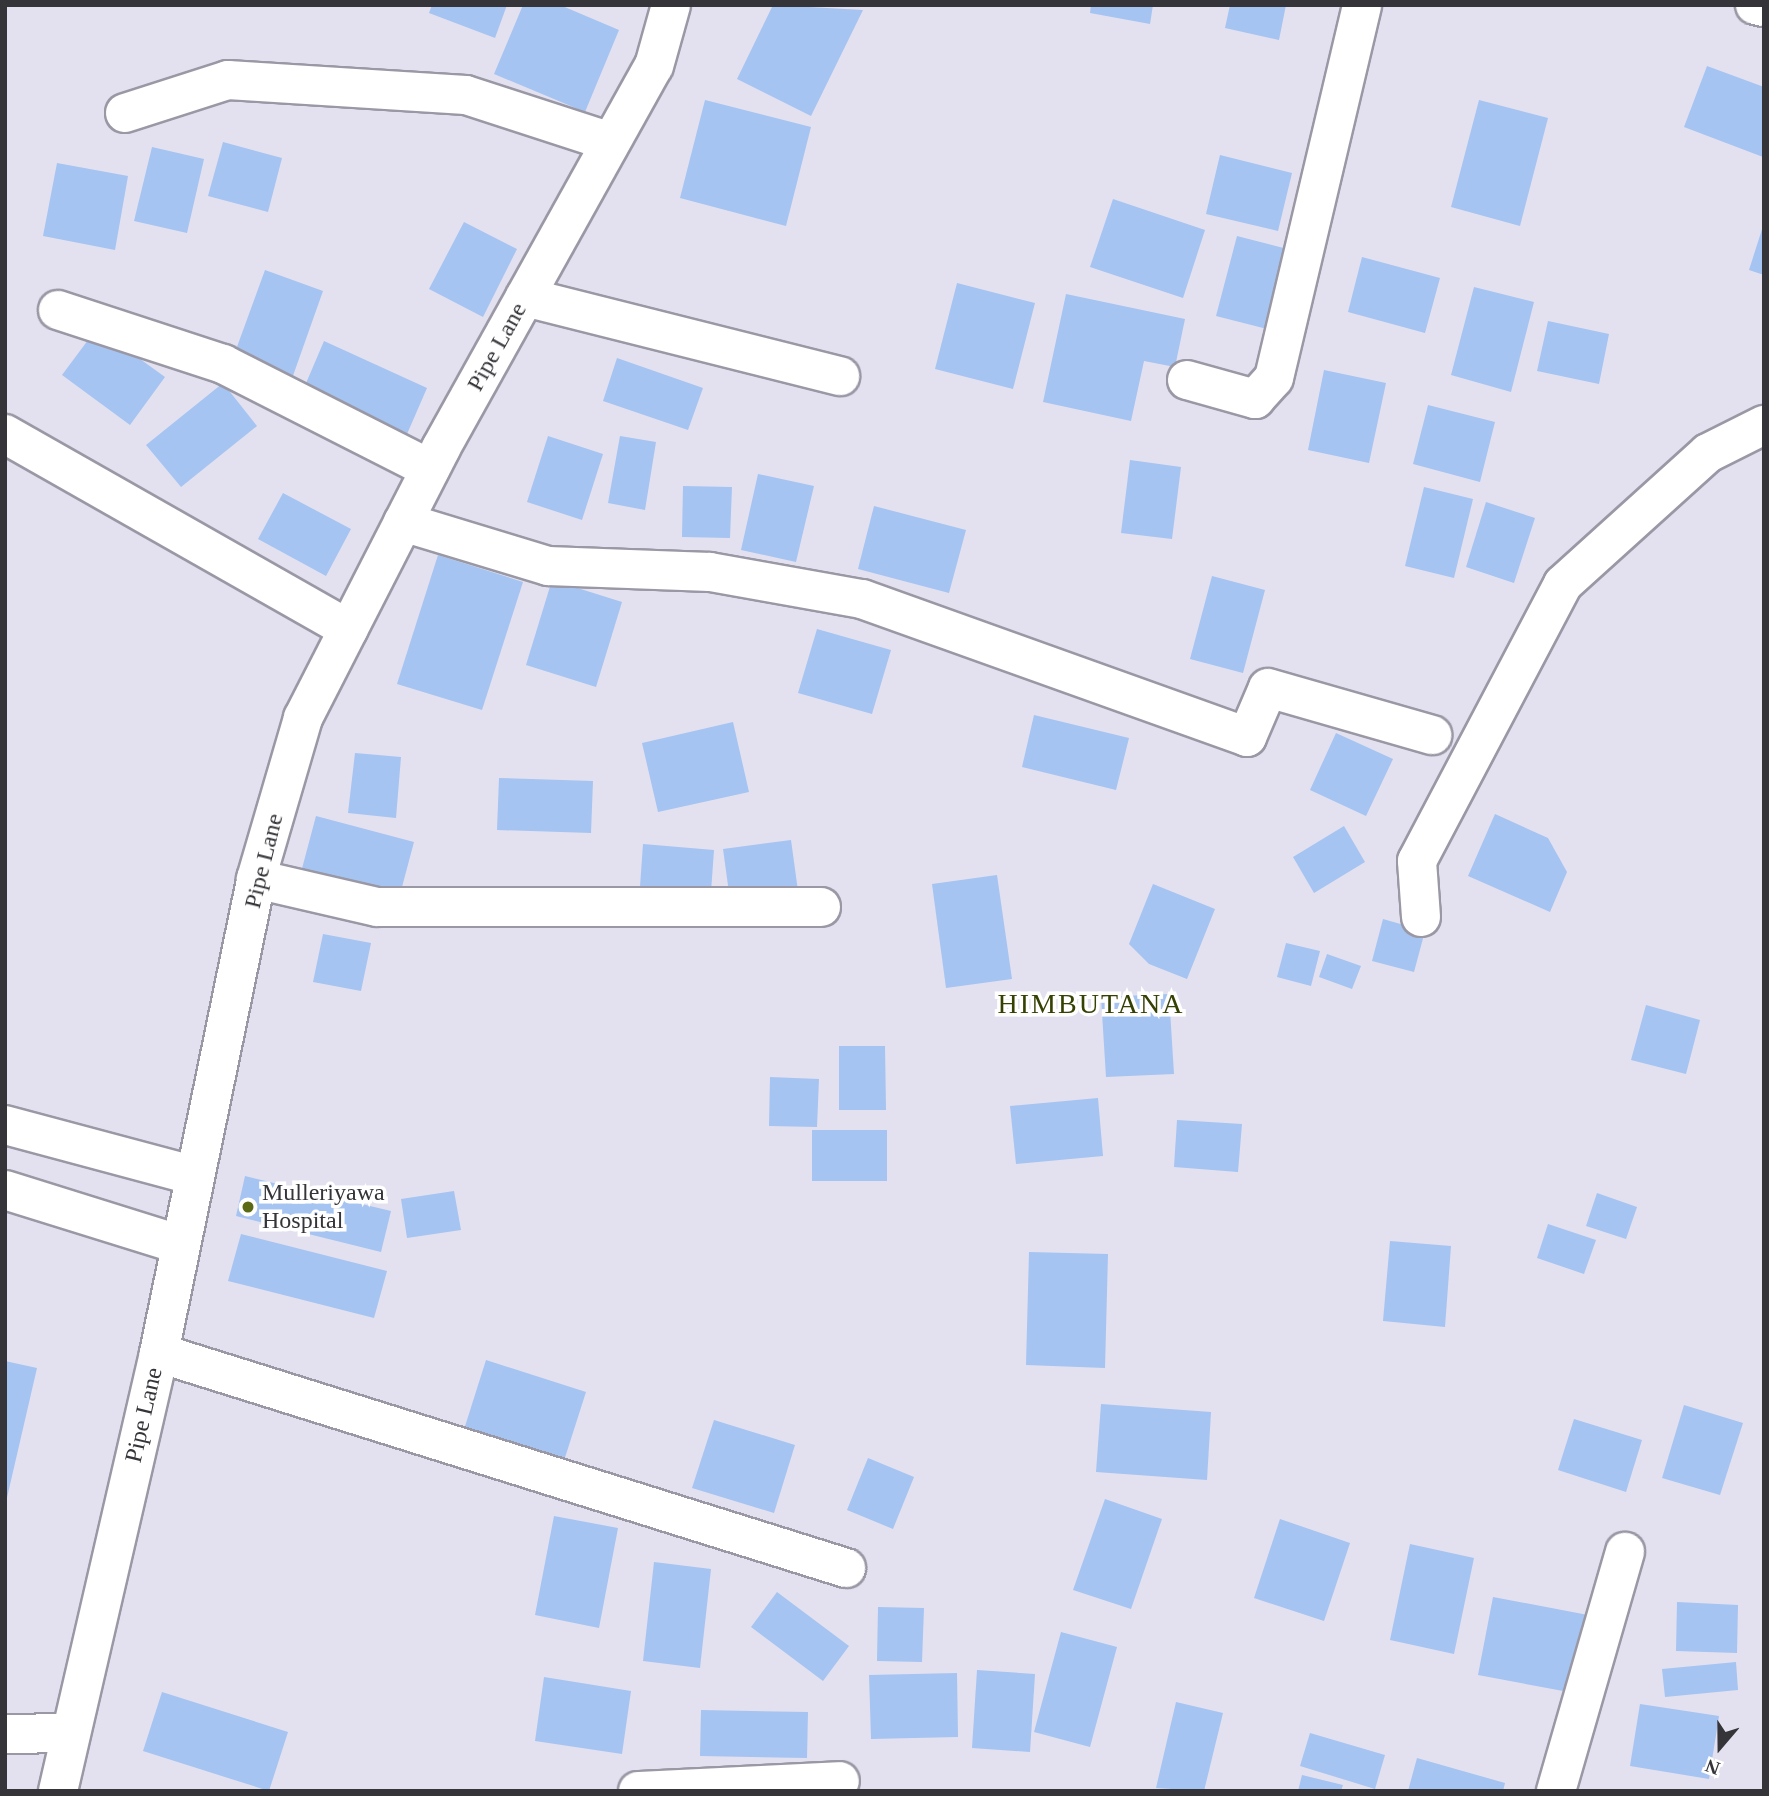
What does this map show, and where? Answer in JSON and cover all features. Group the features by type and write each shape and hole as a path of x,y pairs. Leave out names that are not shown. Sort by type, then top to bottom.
{"street":[{"name":"Pipe Lane","path":"58,1791 68,1733 159,1353 192,1175 256,879 303,718 430,469 654,66 671,5"},
{"path":"1187,380 1255,399 1274,378 1362,5"},
{"path":"1755,5 1764,7"},
{"path":"125,113 228,80 466,95 611,142"},
{"path":"525,297 840,376"},
{"path":"58,310 223,364 430,469"},
{"path":"1421,917 1417,861 1563,584 1707,453 1764,425"},
{"path":"5,434 348,629"},
{"path":"403,522 548,566 710,572 862,599 1247,737 1268,688 1432,735"},
{"path":"256,879 377,907 821,907"},
{"path":"5,1125 192,1175"},
{"path":"5,1190 178,1244"},
{"path":"159,1353 846,1568"},
{"path":"1556,1791 1625,1552"},
{"path":"5,1734 68,1733"},
{"path":"638,1791 840,1781"}],"building":[{"path":"432,5 507,5 495,38 429,13"},
{"path":"523,5 560,5 619,30 585,112 494,74"},
{"path":"773,5 863,10 811,116 737,79"},
{"path":"1091,5 1153,5 1150,24 1090,13"},
{"path":"1230,5 1286,5 1279,40 1225,28"},
{"path":"1707,66 1764,87 1763,157 1684,127"},
{"path":"705,100 811,127 786,226 680,198"},
{"path":"1479,100 1548,118 1520,226 1451,207"},
{"path":"223,142 282,158 268,212 208,196"},
{"path":"152,147 204,159 187,233 134,221"},
{"path":"1220,155 1292,173 1278,231 1206,214"},
{"path":"57,163 128,176 115,250 43,236"},
{"path":"1113,199 1205,230 1183,298 1090,267"},
{"path":"464,222 517,249 483,317 429,289"},
{"path":"1764,223 1764,275 1749,270"},
{"path":"1237,236 1303,253 1271,330 1216,316"},
{"path":"1362,257 1440,278 1425,333 1348,312"},
{"path":"265,270 323,291 289,387 230,366"},
{"path":"957,283 1035,303 1013,389 935,369"},
{"path":"1474,287 1534,302 1511,392 1451,375"},
{"path":"1066,294 1185,319 1175,367 1144,361 1131,421 1043,402"},
{"path":"1548,321 1609,334 1599,384 1537,371"},
{"path":"97,328 165,377 130,425 62,375"},
{"path":"324,341 427,388 404,441 301,395"},
{"path":"617,358 703,388 688,430 603,401"},
{"path":"1324,370 1386,383 1369,463 1308,450"},
{"path":"223,383 257,426 181,487 146,445"},
{"path":"1428,405 1495,422 1480,482 1413,464"},
{"path":"548,436 603,454 582,520 527,502"},
{"path":"620,436 656,442 645,510 608,503"},
{"path":"1130,460 1181,467 1172,539 1121,533"},
{"path":"758,474 814,486 796,562 741,550"},
{"path":"683,486 732,487 730,538 682,537"},
{"path":"1424,487 1473,499 1454,578 1405,566"},
{"path":"283,493 351,529 326,576 258,539"},
{"path":"1486,502 1535,518 1514,583 1466,567"},
{"path":"874,506 966,530 949,593 858,569"},
{"path":"438,555 523,582 482,710 397,684"},
{"path":"1212,576 1265,590 1243,673 1190,659"},
{"path":"552,580 622,602 596,687 526,665"},
{"path":"817,629 891,650 872,714 798,693"},
{"path":"1034,715 1129,738 1116,790 1022,767"},
{"path":"733,722 749,792 658,812 642,743"},
{"path":"1336,733 1393,759 1366,816 1310,790"},
{"path":"355,753 401,757 396,818 348,813"},
{"path":"499,778 593,781 591,833 497,830"},
{"path":"1495,814 1548,838 1567,872 1550,912 1468,876"},
{"path":"316,816 414,842 398,902 300,876"},
{"path":"1344,826 1365,862 1314,893 1293,857"},
{"path":"791,840 798,891 730,900 723,849"},
{"path":"643,844 714,850 710,906 639,901"},
{"path":"997,875 1012,979 946,988 932,884"},
{"path":"1153,884 1215,909 1187,979 1149,964 1129,944"},
{"path":"1383,919 1425,931 1414,972 1372,961"},
{"path":"323,934 371,943 361,991 313,982"},
{"path":"1286,943 1320,951 1311,986 1277,977"},
{"path":"1327,954 1361,966 1352,989 1319,977"},
{"path":"1169,994 1174,1074 1106,1077 1101,997"},
{"path":"1646,1005 1700,1020 1686,1074 1631,1060"},
{"path":"839,1046 885,1046 886,1110 839,1110"},
{"path":"770,1077 819,1079 817,1127 769,1126"},
{"path":"1098,1098 1103,1156 1016,1164 1010,1106"},
{"path":"1177,1120 1242,1124 1238,1172 1174,1167"},
{"path":"812,1130 887,1130 887,1181 812,1181"},
{"path":"245,1176 391,1211 381,1252 236,1216"},
{"path":"454,1191 461,1230 407,1238 401,1199"},
{"path":"1597,1193 1637,1207 1626,1239 1586,1226"},
{"path":"1548,1224 1596,1240 1584,1274 1537,1258"},
{"path":"241,1234 387,1271 374,1318 228,1281"},
{"path":"1390,1241 1451,1246 1445,1327 1383,1321"},
{"path":"1029,1252 1108,1254 1105,1368 1026,1365"},
{"path":"486,1360 586,1392 561,1470 461,1439"},
{"path":"5,1361 37,1368 6,1502 5,1502"},
{"path":"1101,1404 1211,1412 1207,1480 1096,1472"},
{"path":"1684,1405 1743,1423 1720,1495 1662,1478"},
{"path":"1574,1419 1642,1440 1626,1492 1558,1470"},
{"path":"714,1420 795,1445 774,1513 692,1488"},
{"path":"868,1458 914,1477 893,1529 847,1510"},
{"path":"1105,1499 1162,1519 1131,1609 1073,1590"},
{"path":"554,1516 618,1528 599,1628 535,1615"},
{"path":"1280,1519 1350,1543 1324,1621 1254,1598"},
{"path":"1410,1544 1474,1558 1454,1654 1390,1640"},
{"path":"654,1562 711,1569 700,1668 643,1661"},
{"path":"777,1592 849,1646 823,1681 751,1627"},
{"path":"1493,1597 1588,1615 1574,1693 1478,1675"},
{"path":"1677,1602 1738,1605 1737,1653 1676,1651"},
{"path":"878,1607 924,1608 922,1662 877,1661"},
{"path":"1061,1632 1117,1647 1090,1747 1034,1732"},
{"path":"1736,1662 1738,1690 1665,1697 1662,1669"},
{"path":"977,1670 1035,1674 1030,1752 972,1748"},
{"path":"957,1673 958,1737 871,1739 869,1675"},
{"path":"544,1677 631,1691 622,1754 535,1741"},
{"path":"162,1692 288,1732 269,1791 143,1751"},
{"path":"1176,1702 1223,1713 1204,1791 1156,1788"},
{"path":"1640,1704 1719,1716 1709,1779 1630,1766"},
{"path":"701,1710 808,1712 807,1758 700,1756"},
{"path":"1310,1733 1385,1755 1375,1789 1300,1766"},
{"path":"1417,1758 1505,1783 1503,1791 1408,1791"},
{"path":"1302,1775 1343,1785 1341,1791 1298,1791"}],"place":[{"name":"Mulleriyawa Hospital","path":"248,1207"}],"district":[{"name":"HIMBUTANA","path":"1091,1004"}]}
